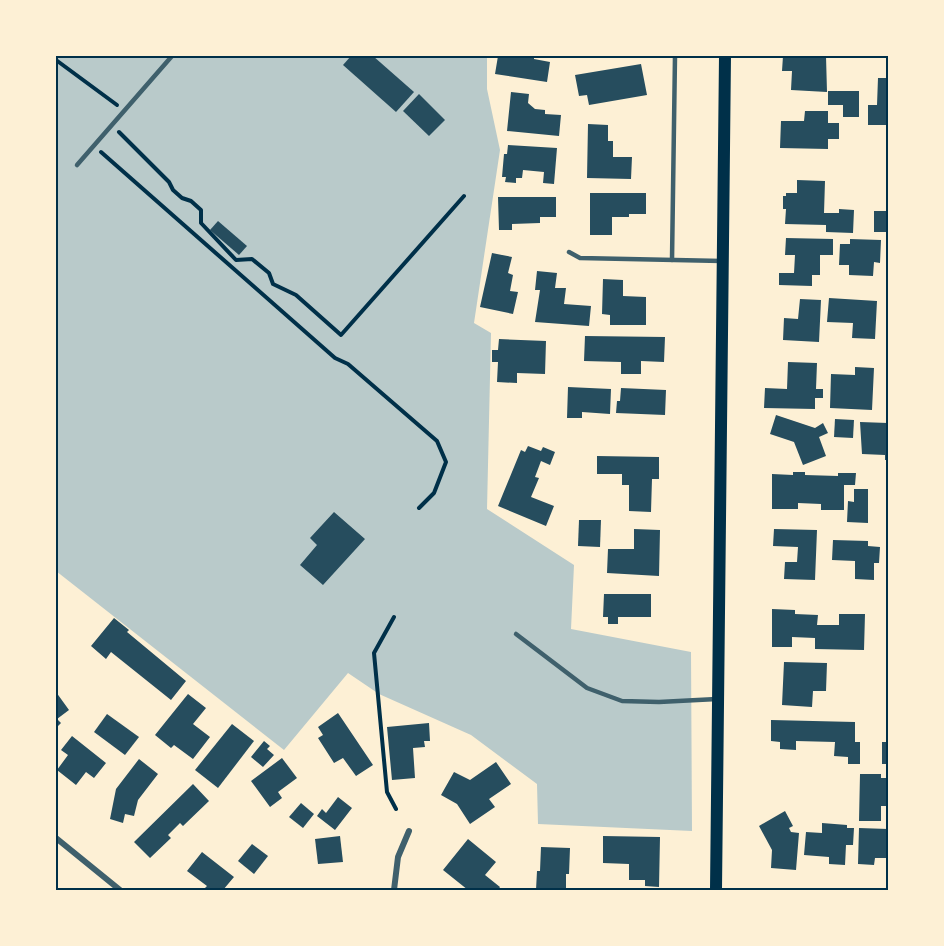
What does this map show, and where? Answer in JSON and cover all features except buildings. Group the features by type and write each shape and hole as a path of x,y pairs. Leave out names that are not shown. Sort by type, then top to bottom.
{"main road":[{"path":"716,891 724,56"}],"street":[{"path":"394,891 398,857 409,831"},
{"path":"56,838 120,891"}],"lane":[{"path":"77,165 172,56"},
{"path":"672,260 675,56"},
{"path":"569,252 580,258 722,261"},
{"path":"516,634 588,688 622,701 719,699"}],"path":[{"path":"56,60 125,110"},
{"path":"112,125 169,182 173,190 201,210 201,223 236,260 252,259 269,273 273,284 296,295 341,335 464,196"},
{"path":"94,146 335,358 348,364 437,441 446,462 434,494 419,508"},
{"path":"394,617 374,653 387,792 396,809"}],"shaded area":[{"path":"56,56 487,56 487,89 500,150 474,323 491,333 487,509 574,565 571,629 691,652 692,831 538,824 537,784 471,735 379,694 348,673 284,750 56,571"}]}
